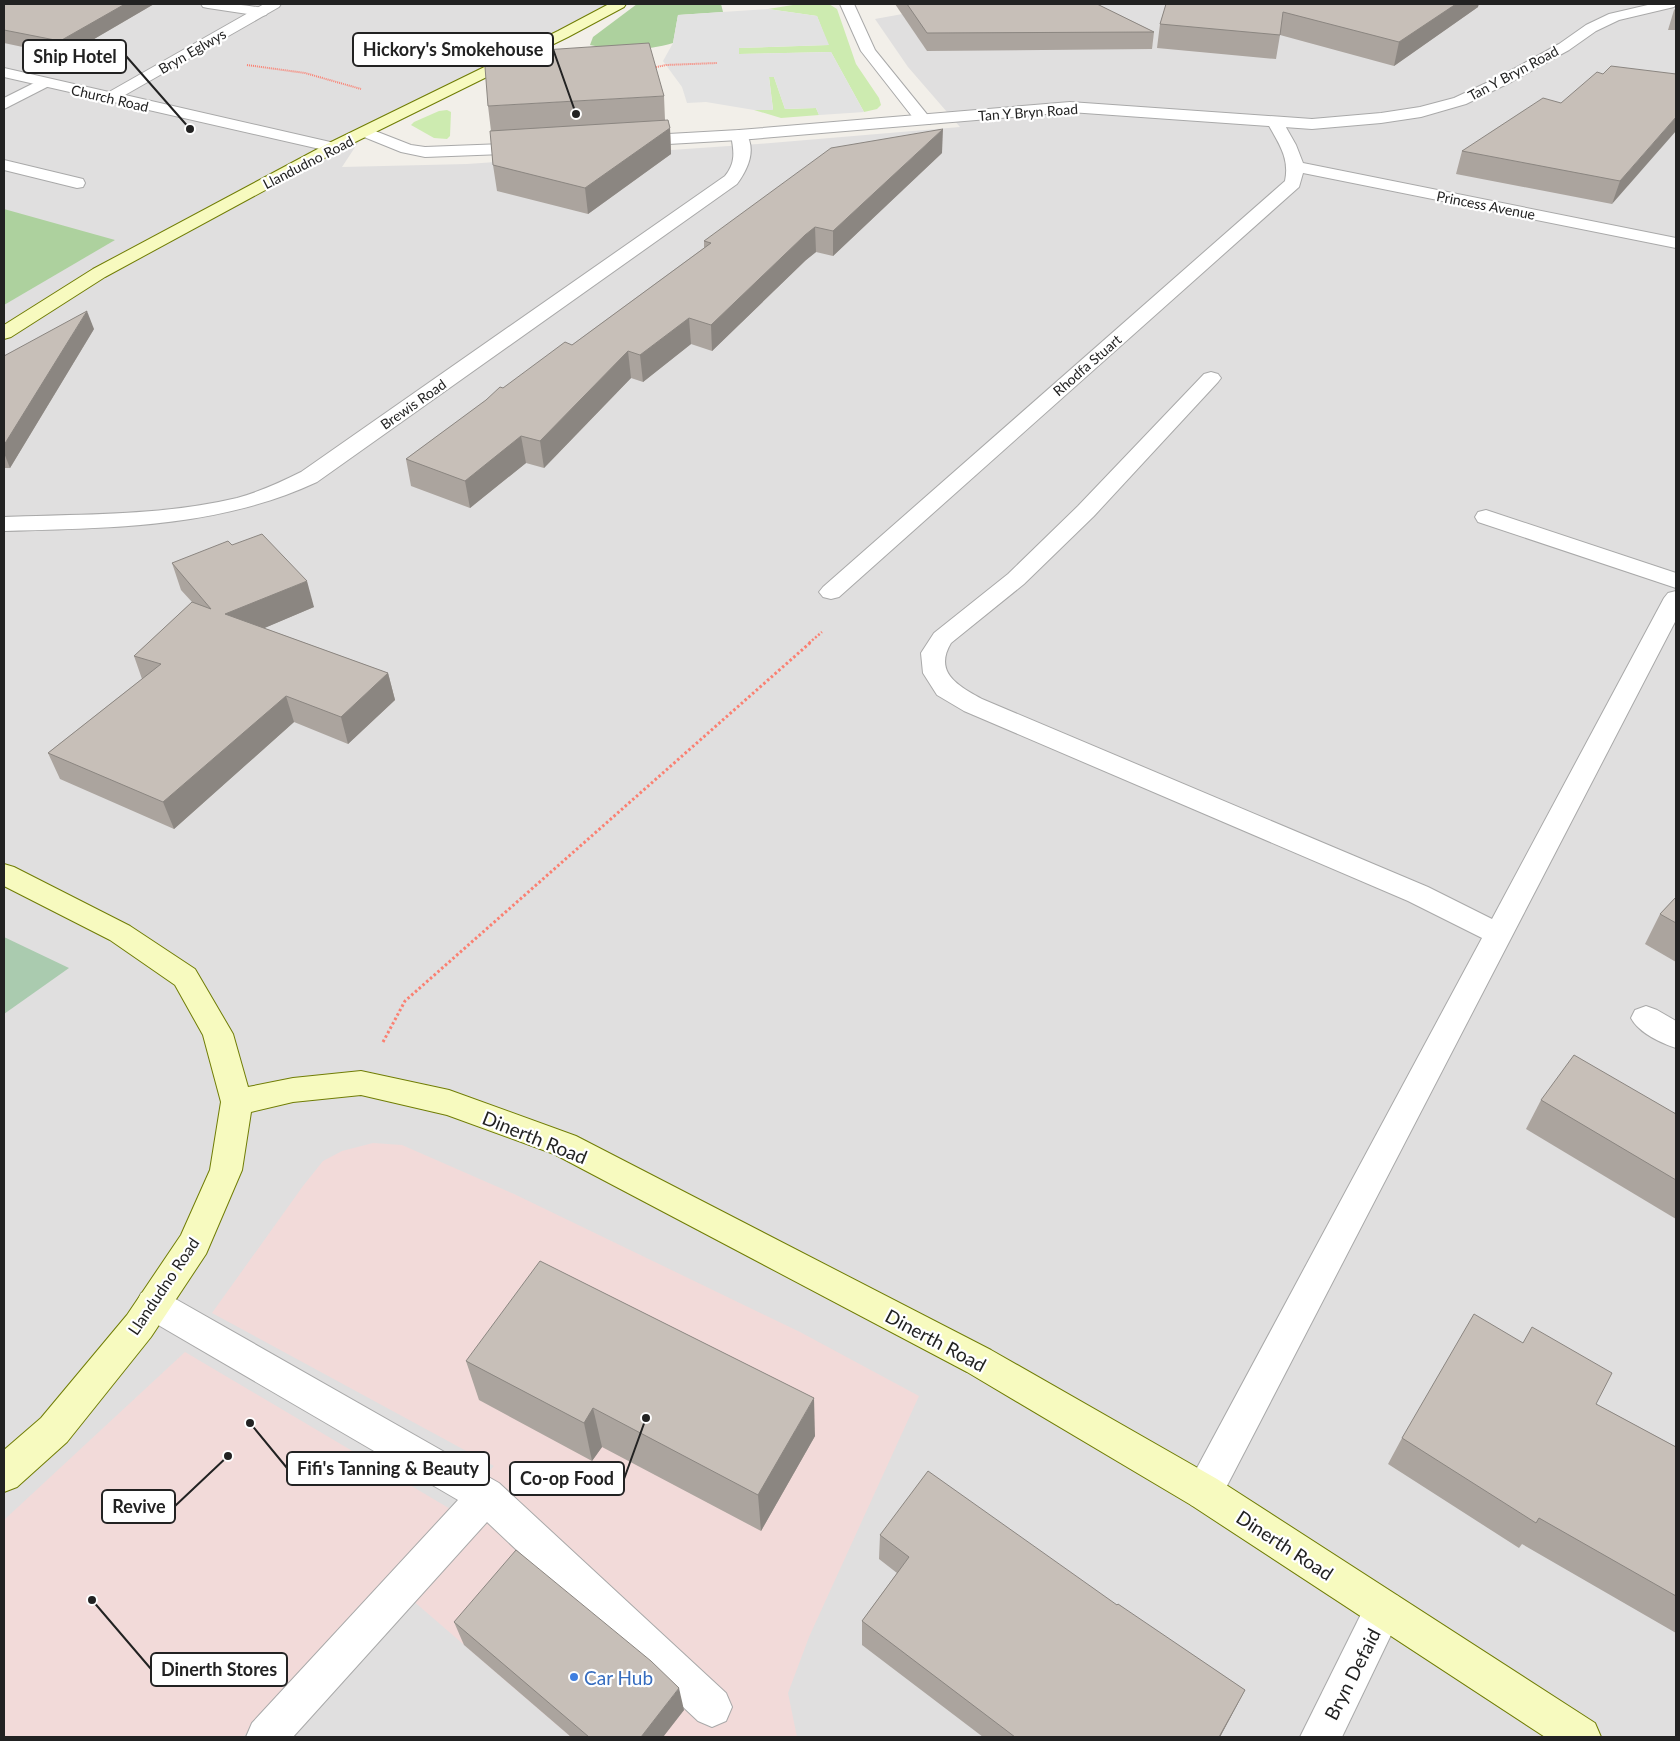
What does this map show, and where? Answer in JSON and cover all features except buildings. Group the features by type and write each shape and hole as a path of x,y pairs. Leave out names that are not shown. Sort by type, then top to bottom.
{"main road":[{"name":"Llandudno Road","path":"4,333 99,274 333,147 415,108 619,4"},
{"name":"Llandudno Road","path":"4,874 120,932 186,977 218,1034 237,1102 226,1170 194,1244 139,1326 54,1430 4,1474"},
{"name":"Dinerth Road","path":"237,1102 293,1090 361,1083 450,1104 564,1145 979,1361 1204,1492 1582,1737"}],"street":[{"path":"208,4 261,12"},
{"name":"Bryn Eglwys","path":"109,98 274,4"},
{"path":"846,4 868,51 924,120"},
{"name":"Tan Y Bryn Road","path":"621,142 738,135 1070,108 1312,124 1381,118 1421,112 1460,100 1504,80 1564,47 1591,28 1614,17 1670,4"},
{"name":"Church Road","path":"4,73 333,147"},
{"path":"4,104 44,83"},
{"path":"1275,122 1288,145 1296,167"},
{"path":"365,132 407,149 425,152 543,147"},
{"name":"Brewis Road","path":"4,524 172,517 239,504 272,494 309,477 731,180 740,170 744,160 738,135"},
{"path":"4,165 77,182"},
{"name":"Princess Avenue","path":"1296,167 1676,243"},
{"name":"Rhodfa Stuart","path":"831,592 1293,183 1296,167"},
{"path":"1211,378 1086,511 1016,579 942,638 933,652 935,673 946,689 973,705 1418,894 1498,934"},
{"path":"1486,517 1676,581"},
{"path":"1204,1492 1676,598"},
{"path":"1646,1018 1676,1036"},
{"path":"153,1304 486,1496 712,1708"},
{"path":"266,1737 486,1496"},
{"name":"Bryn Defaid","path":"1320,1737 1384,1610"}],"path":[{"path":"177,60 275,67 327,77 415,108"},
{"path":"648,68 666,65 717,63"},
{"path":"361,1083 405,1001 837,618 831,592"}],"shaded area":[{"path":"4,4 619,4 563,34 365,132 342,167 467,164 758,144 960,127 908,67 875,19 930,9 928,4 1676,4 1676,1737 4,1737"},
{"path":"768,9 817,16 829,45 739,48 739,54 831,52 864,112 819,115 816,108 785,109 774,77 769,77 773,110 754,110 706,102 687,103 682,87 663,61 673,43 678,15"},
{"path":"373,1143 402,1145 514,1194 800,1332 919,1396 809,1637 788,1693 797,1737 571,1737 389,1580 243,1737 4,1737 4,1520 185,1352 452,1510 494,1466 212,1313 323,1161 342,1151"}],"green space":[{"path":"637,4 721,4 723,12 678,15 673,43 663,46 632,49 590,45 593,37"},
{"path":"799,4 829,4 837,9 856,64 879,98 881,105 877,109 864,112 831,52 739,54 739,48 828,45 817,16 768,9"},
{"path":"769,77 774,77 785,109 816,108 819,115 781,118 754,110 773,109"},
{"path":"447,110 451,112 450,136 447,139 434,138 411,125 439,111"},
{"path":"4,209 115,240 4,305"},
{"path":"4,937 69,968 4,1014"}],"place":[{"name":"Hickory's Smokehouse","path":"576,114"},
{"name":"Ship Hotel","path":"190,129"},
{"name":"Co-op Food","path":"646,1418"},
{"name":"Fifi's Tanning & Beauty","path":"250,1423"},
{"name":"Revive","path":"228,1456"},
{"name":"Dinerth Stores","path":"92,1600"},
{"name":"Car Hub","path":"574,1677"}]}
